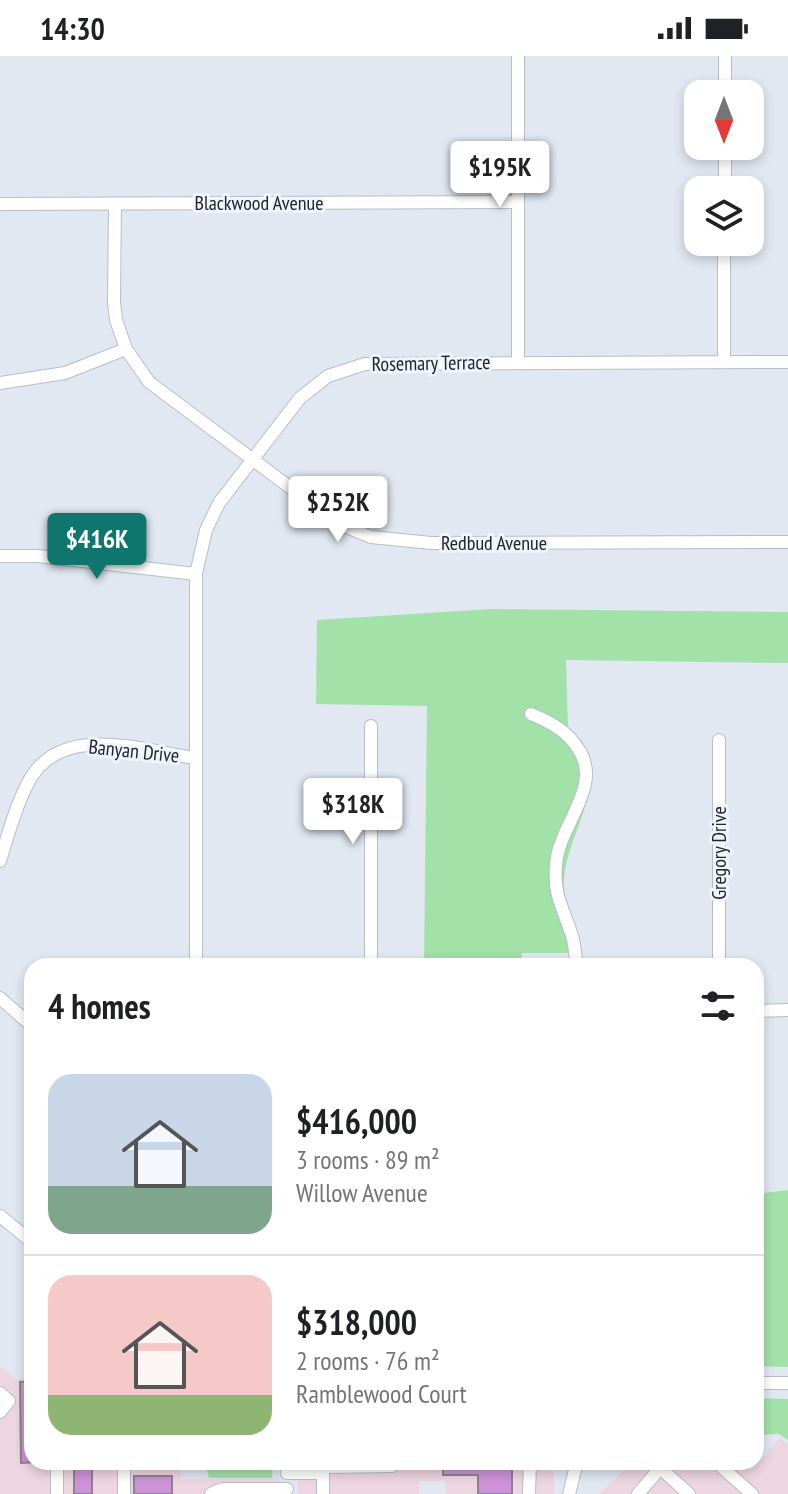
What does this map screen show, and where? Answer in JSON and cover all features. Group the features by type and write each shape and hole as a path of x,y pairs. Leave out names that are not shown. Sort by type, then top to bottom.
{"street":[{"path":"518,56 518,362"},
{"path":"725,56 725,80"},
{"name":"Blackwood Avenue","path":"0,204 518,202"},
{"name":"Redbud Avenue","path":"115,204 116,320 126,349 149,382 339,524 371,537 398,542 788,542"},
{"path":"724,256 724,362"},
{"path":"0,383 65,373 126,349"},
{"name":"Rosemary Terrace","path":"196,958 196,574 213,514 300,398 328,376 365,364 788,362"},
{"path":"0,556 38,556 196,574"},
{"path":"531,714 560,729 575,743 587,767 585,787 559,843 555,866 557,897 572,934 576,958"},
{"path":"371,726 371,958"},
{"name":"Gregory Drive","path":"719,740 719,958"},
{"name":"Banyan Drive","path":"0,861 27,785 40,764 61,749 87,744 195,758"},
{"path":"0,998 24,1019"},
{"path":"764,1011 788,1010"},
{"path":"0,1216 24,1236"},
{"path":"764,1383 788,1383"},
{"path":"57,1470 57,1494"},
{"path":"124,1470 124,1494"},
{"path":"211,1494 222,1489 287,1491 288,1470"},
{"path":"323,1470 323,1494"},
{"path":"529,1494 530,1470"},
{"path":"569,1494 575,1470"},
{"path":"638,1494 656,1470"},
{"path":"665,1470 689,1494"},
{"path":"725,1470 752,1494"}],"shaded area":[{"path":"0,1366 16,1379 24,1378 24,1470 181,1470 181,1479 281,1479 280,1494 0,1494"},
{"path":"780,1438 788,1444 788,1494 599,1494 623,1470 764,1470 764,1456"},
{"path":"298,1470 554,1470 554,1494 446,1494 445,1481 420,1481 419,1494 298,1494"}],"green space":[{"path":"491,609 788,612 788,663 566,660 568,729 588,752 591,767 591,783 570,850 564,882 566,902 578,932 582,953 522,953 522,958 424,958 427,706 316,704 317,620"},
{"path":"788,1190 788,1367 764,1366 764,1193"},
{"path":"764,1398 788,1399 788,1440 779,1434 764,1435"},
{"path":"207,1470 272,1470 272,1478 209,1478"}],"building":[{"path":"20,1382 24,1382 24,1463 21,1463"},
{"path":"74,1470 92,1470 92,1494 74,1494"},
{"path":"443,1470 512,1470 512,1494 478,1494 478,1475 443,1475"},
{"path":"134,1476 172,1476 172,1494 134,1494"}]}
